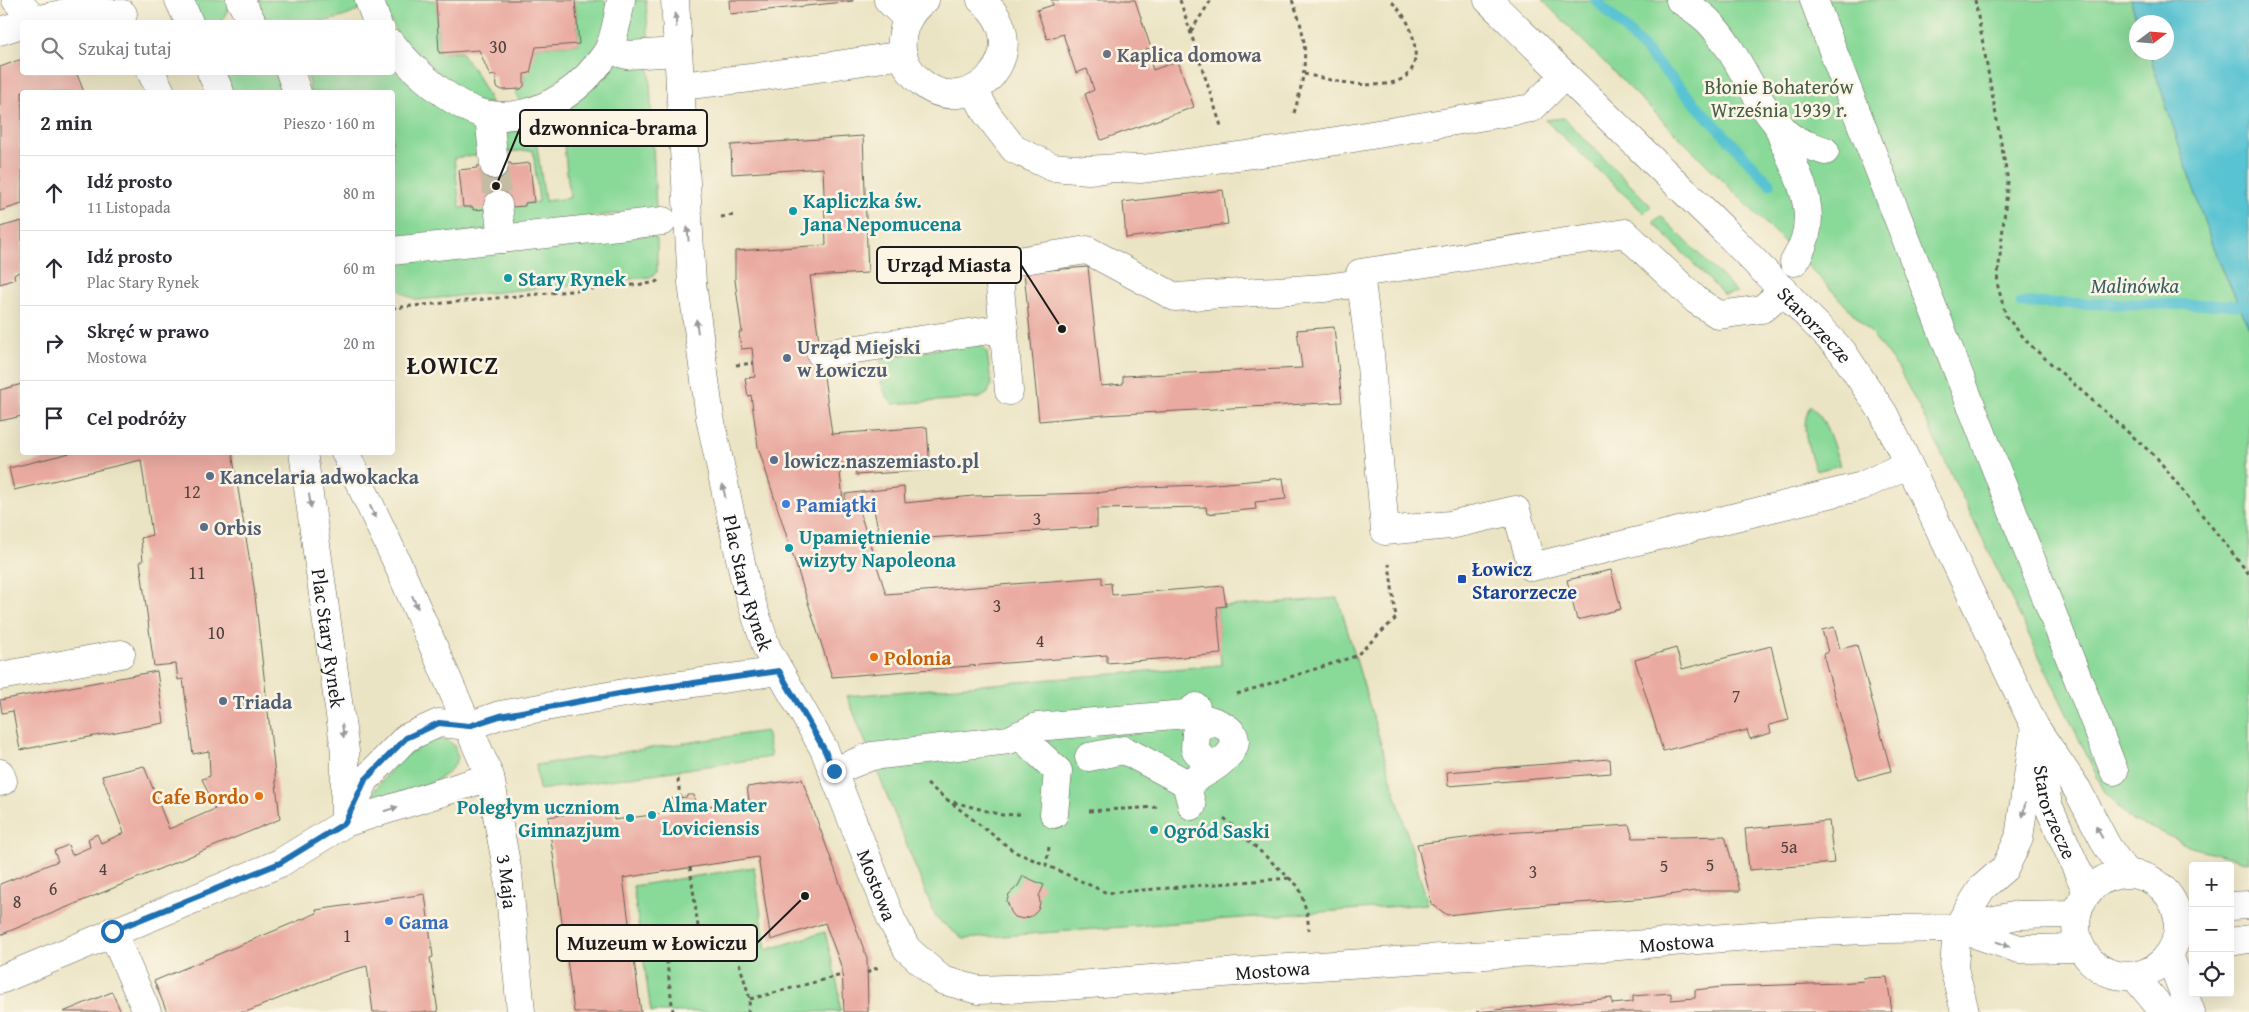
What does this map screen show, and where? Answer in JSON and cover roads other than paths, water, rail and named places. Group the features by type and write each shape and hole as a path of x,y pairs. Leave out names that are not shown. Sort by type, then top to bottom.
{"street":[{"path":"16,0 27,20"},
{"path":"179,0 188,20"},
{"path":"240,0 251,20"},
{"path":"395,47 422,76 466,107 489,115 532,111 550,105 579,85 608,50 616,29 621,0"},
{"name":"Plac Stary Rynek","path":"469,726 500,716 630,692 779,671 767,649 746,586 710,418 692,283 675,0"},
{"path":"888,0 916,10 902,43 903,55 915,77 925,86 936,91 962,93 974,90 984,83 993,74 1001,58 1004,41 998,17 981,0"},
{"name":"Starorzecze","path":"1488,0 1784,290 1842,351 1884,414 2035,727 2077,789 2107,846 2126,873"},
{"path":"1680,0 1710,23 1730,51 1758,98 1787,134 1800,142 1825,150"},
{"path":"1814,0 2114,772"},
{"path":"36,20 72,11 124,12"},
{"path":"0,30 20,24"},
{"path":"608,50 627,54 678,52"},
{"path":"680,86 751,78 903,55"},
{"path":"152,75 160,90"},
{"path":"212,75 219,90"},
{"path":"291,75 296,90"},
{"path":"974,90 987,114 1014,149 1052,167 1088,170 1117,168 1142,170 1287,149 1532,108 1564,76"},
{"path":"489,115 494,165"},
{"path":"1777,122 1784,144 1804,185 1807,203 1804,243 1794,262"},
{"path":"498,205 502,240"},
{"path":"395,251 663,222"},
{"path":"1784,290 1762,309 1719,315 1696,301 1625,233 1360,273 1370,354 1384,532 1450,525 1516,510 1532,567 1862,486 1908,464"},
{"path":"1009,391 998,264 1087,250 1175,297 1325,288 1361,283"},
{"path":"821,354 1004,328"},
{"name":"Plac Stary Rynek","path":"303,455 346,751 345,823"},
{"path":"345,823 365,780 406,738 439,723 469,726 395,558 346,455"},
{"path":"0,676 121,654"},
{"name":"Mostowa","path":"779,671 824,749 892,921 907,949 942,980 978,990 1053,987 1273,969 1762,935 1884,929 1957,928 2082,903"},
{"path":"834,771 872,756 1008,740 1038,727 1100,721 1197,714 1221,724 1232,733 1234,741 1232,751 1224,761 1211,769 1189,794 1124,750 1089,757 1058,771"},
{"path":"1089,757 1100,721"},
{"name":"3 Maja","path":"469,726 490,777 508,874 521,1012"},
{"path":"1965,1012 1954,968 1957,928 1982,888 2004,868 2019,838 2035,727"},
{"name":"Starorzecze","path":"2035,727 2048,805 2082,903"},
{"path":"1020,735 1058,771"},
{"path":"1054,814 1058,771"},
{"path":"0,980 112,931 280,863 345,823 490,777"},
{"path":"2178,949 2153,969 2134,976 2121,976 2098,967 2088,959 2081,948 2076,932 2082,903 2104,878 2126,873 2141,874 2155,881 2184,905 2179,926 2178,949 2191,1012"},
{"path":"2234,906 2249,904"},
{"name":"Mostowa","path":"1957,928 2019,949 2081,948"},
{"path":"112,931 147,1012"},
{"path":"2234,941 2249,939"},
{"path":"2134,976 2164,1012"}],"water":[{"path":"2130,0 2249,0 2249,327 2213,248 2151,60 2174,60 2174,15 2135,15"}],"waterway":[{"name":"Malinówka","path":"1596,0 1770,184"},
{"name":"Malinówka","path":"2021,303 2249,305"}],"tunnel":[{"path":"494,165 498,205"}],"place":[{"name":"Kaplica domowa","path":"1107,54"},
{"name":"dzwonnica-brama","path":"496,186"},
{"name":"Kapliczka św. Jana Nepomucena","path":"793,211"},
{"name":"Stary Rynek","path":"508,278"},
{"name":"Urząd Miasta","path":"1062,329"},
{"name":"Urząd Miejski w Łowiczu","path":"787,358"},
{"name":"lowicz.naszemiasto.pl","path":"774,460"},
{"name":"Kancelaria adwokacka","path":"210,476"},
{"name":"Pamiątki","path":"786,504"},
{"name":"Orbis","path":"204,527"},
{"name":"Upamiętnienie wizyty Napoleona","path":"789,548"},
{"name":"Łowicz Starorzecze","path":"1462,579"},
{"name":"Polonia","path":"874,657"},
{"name":"Triada","path":"223,701"},
{"name":"Cafe Bordo","path":"259,796"},
{"name":"Alma Mater Loviciensis","path":"652,815"},
{"name":"Poległym uczniom Gimnazjum","path":"630,818"},
{"name":"Ogród Saski","path":"1154,830"},
{"name":"Muzeum w Łowiczu","path":"805,896"},
{"name":"Gama","path":"389,921"}],"district":[{"name":"ŁOWICZ","path":"453,365"}],"park label":[{"name":"Błonie Bohaterów Września 1939 r.","path":"1779,98"}]}
